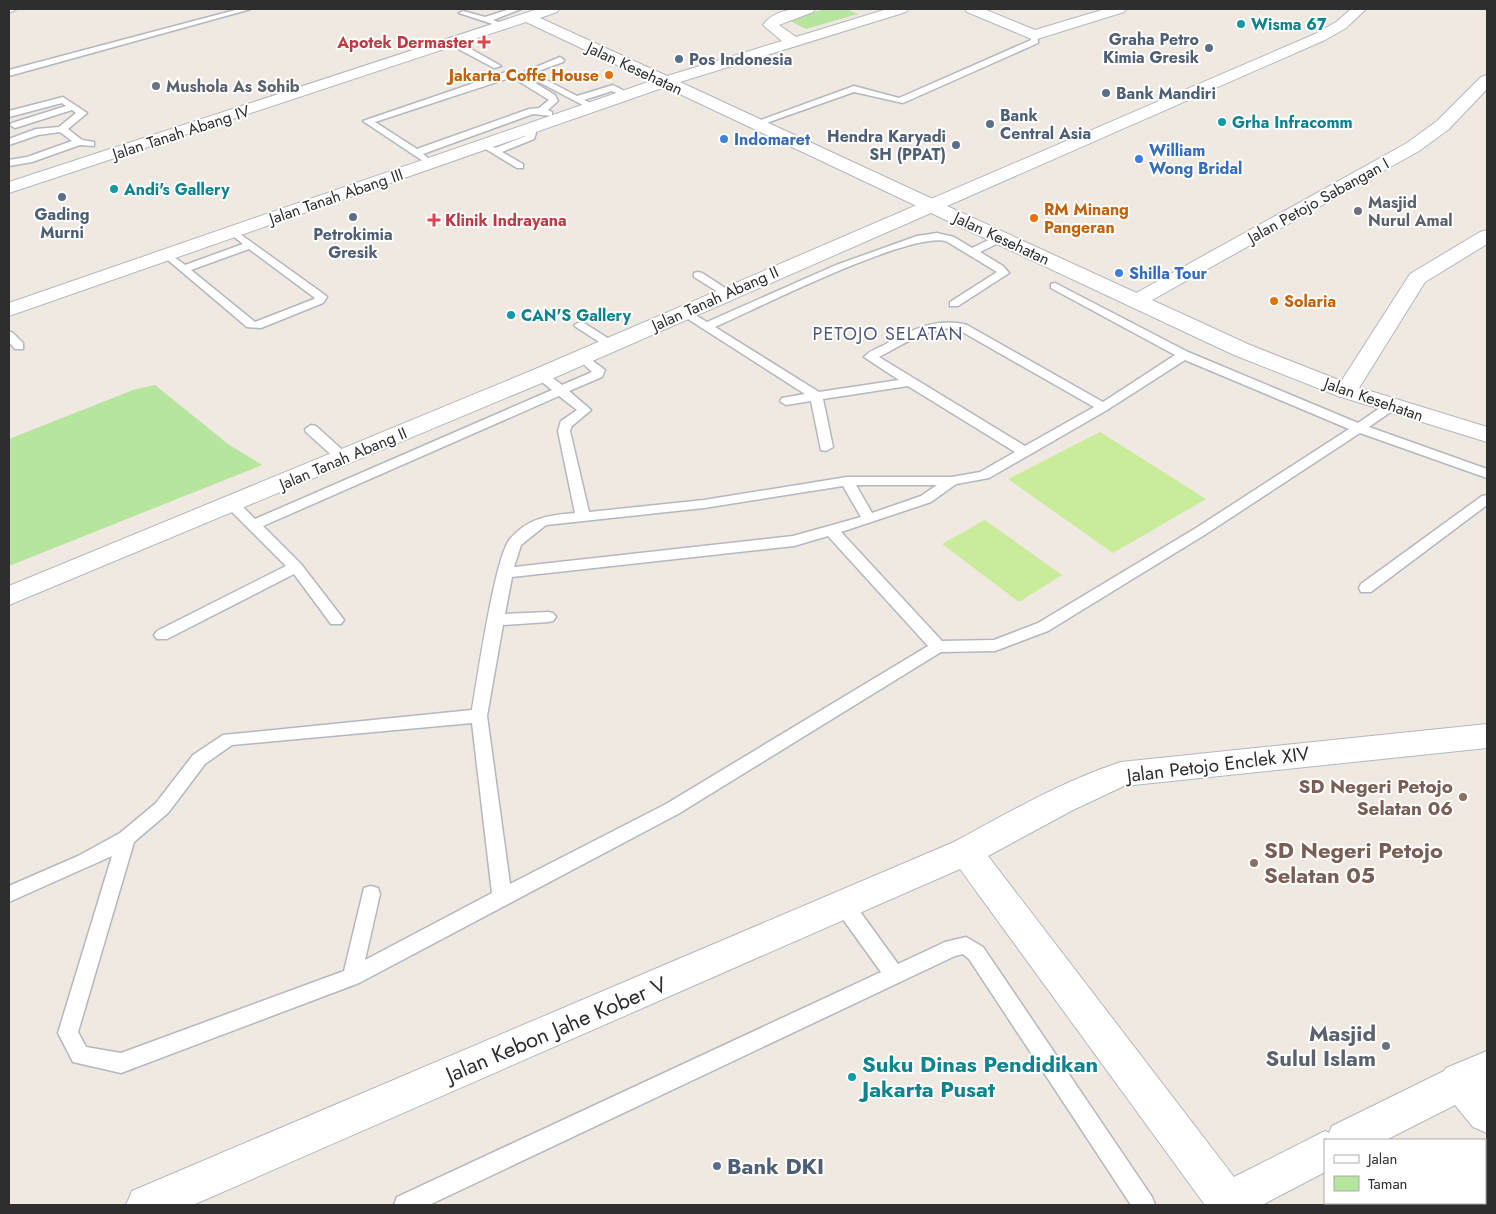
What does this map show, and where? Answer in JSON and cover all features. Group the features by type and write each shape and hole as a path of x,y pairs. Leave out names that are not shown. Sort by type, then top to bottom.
{"street":[{"path":"792,41 770,25 777,19 808,9"},
{"name":"Jalan Tanah Abang III","path":"9,310 233,232 423,158 489,148 528,129 558,119 585,103 628,95 792,41 901,9"},
{"path":"972,9 1034,35 1119,9"},
{"path":"1066,9 1089,18"},
{"name":"Jalan Tanah Abang II","path":"9,596 233,505 541,375 1320,37 1341,25 1359,9"},
{"name":"Jalan Kesehatan","path":"535,11 664,82 1242,350 1346,391 1487,435"},
{"name":"Jalan Tanah Abang IV","path":"9,187 452,42 502,25 535,11"},
{"name":"Jalan Petojo Sabangan I","path":"1136,301 1413,147 1443,125 1477,104 1487,80"},
{"path":"1346,391 1417,278 1487,236"},
{"name":"Jalan Petojo Enclek XIV","path":"966,852 1048,807 1090,786 1121,774 1487,736"},
{"path":"966,852 1228,1204 1324,1152"},
{"name":"Jalan Kebon Jahe Kober V","path":"146,1205 966,852"},
{"path":"1348,1139 1473,1075 1487,1114"}],"lane":[{"path":"9,73 247,9"},
{"path":"485,20 535,11"},
{"path":"464,13 502,25"},
{"path":"755,124 854,89 900,101 1035,41 1034,35"},
{"path":"452,42 497,66"},
{"path":"560,60 526,73 585,103"},
{"path":"541,111 554,101 552,97 514,74 509,74 368,121 423,158 532,111 541,111 558,119"},
{"path":"9,114 59,100 72,106 82,115 62,129 36,132 9,142"},
{"path":"15,125 72,106"},
{"path":"62,129 79,142"},
{"path":"9,163 29,160 79,142 92,144"},
{"path":"489,148 520,166"},
{"path":"167,255 251,325 257,326 319,300 321,297 233,232"},
{"path":"706,326 840,267 921,238 937,236 950,240 972,252 999,268 1003,273 954,304"},
{"path":"972,252 1001,238"},
{"path":"183,269 250,245"},
{"path":"698,275 727,293"},
{"path":"1055,286 1184,355 1359,428 1487,474"},
{"path":"683,312 816,396 826,447"},
{"path":"1022,451 870,357 936,325 949,323 963,328 1103,407"},
{"path":"580,325 611,344"},
{"path":"9,335 19,346"},
{"path":"502,898 479,716 505,573 514,543 523,534 542,521 551,519 583,518 704,504 847,481 952,481 984,475 1022,451 1103,407 1184,355"},
{"path":"253,525 598,374 599,370 582,357"},
{"path":"541,375 585,410 566,424 564,431 583,518"},
{"path":"786,401 910,382"},
{"path":"126,838 68,1033 80,1055 121,1063 352,977 672,809 938,647 995,645 1043,627 1202,531 1391,406"},
{"path":"311,429 343,458"},
{"path":"847,481 869,519"},
{"path":"505,573 794,541 869,519 926,499 952,481"},
{"path":"1366,588 1487,499"},
{"path":"233,505 296,567 336,620"},
{"path":"831,530 938,647"},
{"path":"162,635 296,567"},
{"path":"497,620 548,617"},
{"path":"9,894 81,862 126,838 166,803 192,765 208,749 229,738 479,716"},
{"path":"352,977 371,894"},
{"path":"844,905 894,976"},
{"path":"405,1205 960,946 966,946 976,953 1144,1205"}],"green space":[{"path":"826,9 846,9 858,14 806,29 786,19"},
{"path":"155,385 228,444 262,465 9,566 9,439 133,390"},
{"path":"1100,432 1206,499 1113,553 1008,479"},
{"path":"985,520 1062,575 1019,602 942,544"}],"place":[{"name":"Wisma 67","path":"1241,24"},
{"name":"Apotek Dermaster","path":"484,42"},
{"name":"Graha Petro Kimia Gresik","path":"1209,48"},
{"name":"Pos Indonesia","path":"679,59"},
{"name":"Jakarta Coffe House","path":"609,75"},
{"name":"Mushola As Sohib","path":"156,86"},
{"name":"Bank Mandiri","path":"1106,93"},
{"name":"Grha Infracomm","path":"1222,122"},
{"name":"Bank Central Asia","path":"990,124"},
{"name":"Indomaret","path":"724,139"},
{"name":"Hendra Karyadi SH (PPAT)","path":"956,145"},
{"name":"William Wong Bridal","path":"1139,159"},
{"name":"Andi's Gallery","path":"114,189"},
{"name":"Gading Murni","path":"62,197"},
{"name":"Masjid Nurul Amal","path":"1358,211"},
{"name":"Petrokimia Gresik","path":"353,217"},
{"name":"RM Minang Pangeran","path":"1034,218"},
{"name":"Klinik Indrayana","path":"434,220"},
{"name":"Shilla Tour","path":"1119,273"},
{"name":"Solaria","path":"1274,301"},
{"name":"CAN'S Gallery","path":"511,315"},
{"name":"SD Negeri Petojo Selatan 06","path":"1463,797"},
{"name":"SD Negeri Petojo Selatan 05","path":"1254,863"},
{"name":"Masjid Sulul Islam","path":"1386,1046"},
{"name":"Suku Dinas Pendidikan Jakarta Pusat","path":"852,1077"},
{"name":"Bank DKI","path":"717,1166"}],"district":[{"name":"PETOJO SELATAN","path":"888,334"}]}
